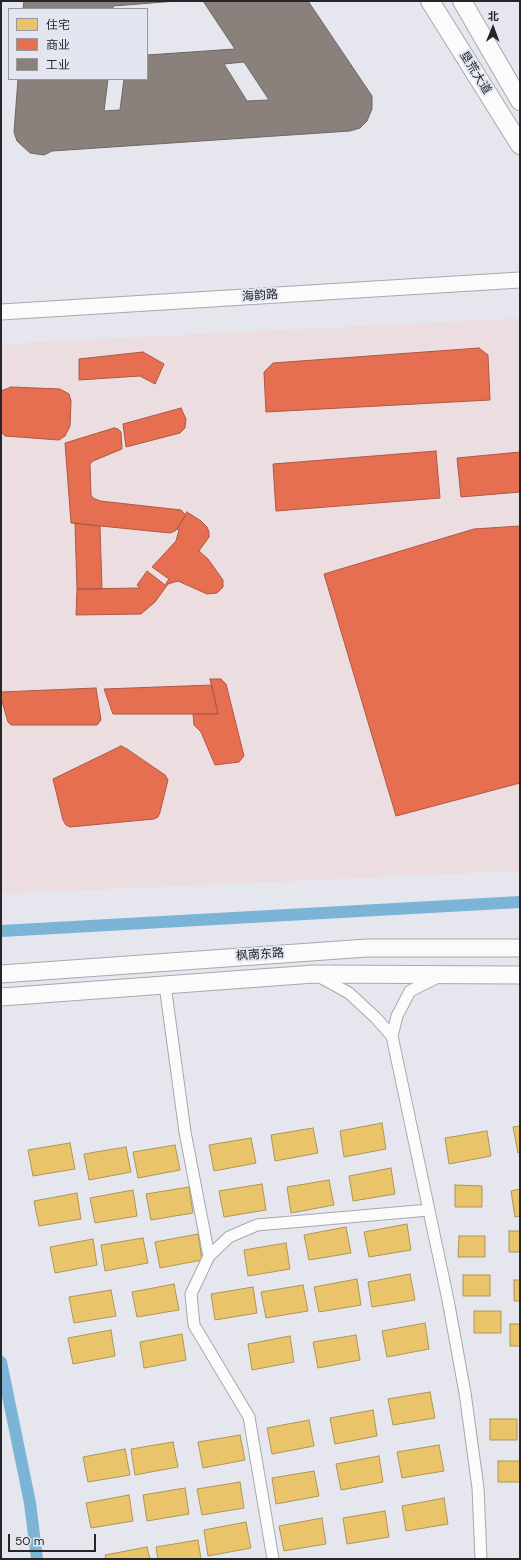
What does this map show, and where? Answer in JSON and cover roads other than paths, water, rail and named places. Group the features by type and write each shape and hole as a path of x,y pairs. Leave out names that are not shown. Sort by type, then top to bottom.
{"highway":[{"name":"垦荒大道","path":"430,1 520,145"},
{"name":"垦荒大道","path":"462,1 520,101"}],"main road":[{"name":"海韵路","path":"1,312 520,280"},
{"name":"枫南东路","path":"1,974 367,948 520,948"},
{"name":"枫南东路","path":"1,997 314,974 520,975"}],"street":[{"path":"314,974 349,993 376,1018 392,1036"},
{"path":"446,974 410,991 397,1016 392,1036 448,1300 465,1393 478,1488 481,1559"},
{"path":"165,985 185,1132 209,1256"},
{"path":"273,1559 249,1417 194,1325 191,1294 209,1256 229,1237 257,1225 429,1210"}],"waterway":[{"path":"1,931 520,902"},
{"path":"1,1362 30,1503 37,1559"}]}
